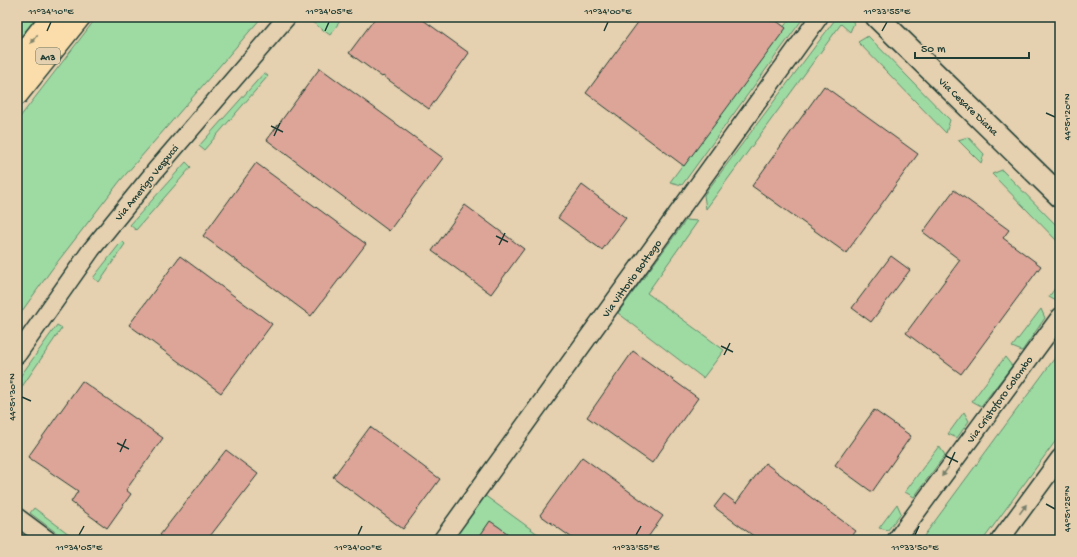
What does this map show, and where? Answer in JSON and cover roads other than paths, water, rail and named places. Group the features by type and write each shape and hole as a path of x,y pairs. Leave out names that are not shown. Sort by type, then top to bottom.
{"highway":[{"name":"A13","path":"17,61 52,17"},
{"name":"A13","path":"17,94 79,17"}],"main road":[{"name":"Via Cesare Diana","path":"877,17 1060,196"}],"street":[{"name":"Via Amerigo Vespucci","path":"17,355 91,250 155,170 287,17"},
{"name":"Via Vittorio Bottego","path":"442,540 819,17"},
{"name":"Via Cristoforo Colombo","path":"896,540 1060,317"},
{"path":"1000,540 1060,458"},
{"path":"17,517 48,540"}]}
